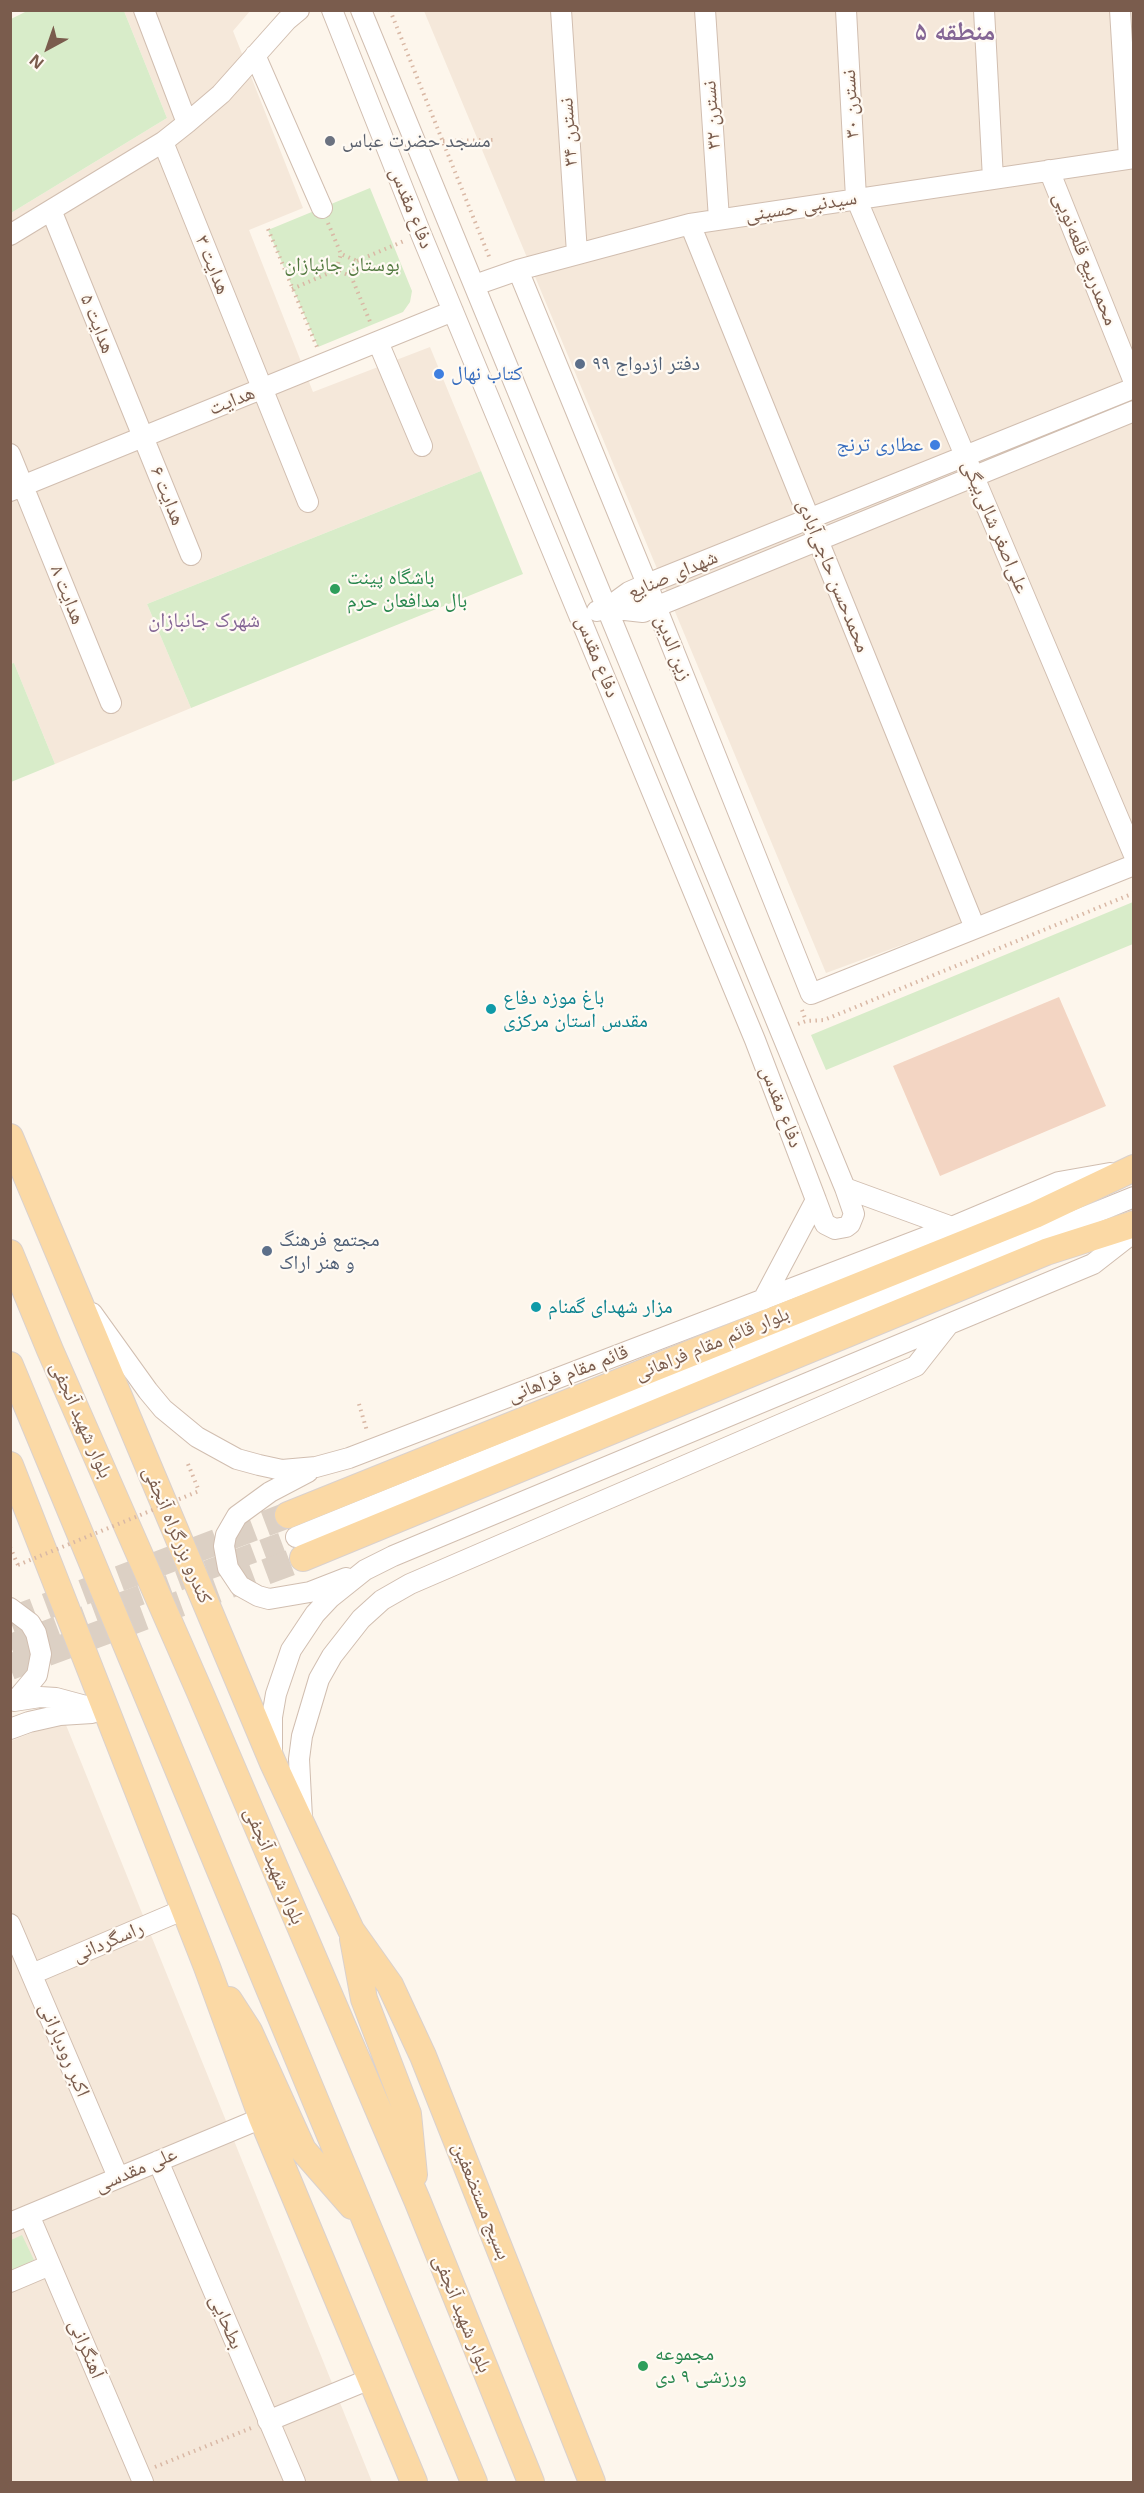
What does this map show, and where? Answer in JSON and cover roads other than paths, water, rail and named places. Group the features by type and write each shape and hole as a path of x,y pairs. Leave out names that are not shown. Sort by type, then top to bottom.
{"main road":[{"name":"کندرو بزرگراه آنجفی","path":"10,1137 273,1763 351,1930"},
{"name":"بلوار قائم مقام فراهانی","path":"296,1537 1035,1215 1130,1169"},
{"path":"296,1537 1046,1252 1134,1224"},
{"name":"بلوار شهید آنجفی","path":"10,1253 417,2200 531,2482"},
{"path":"10,1365 474,2482"},
{"path":"10,1465 185,1909 262,2118 414,2482"},
{"path":"351,1930 364,1999 408,2114 417,2200"},
{"name":"بسیج مستضعفین","path":"351,1930 390,1985 423,2056 592,2482"},
{"path":"207,1967 249,2031 303,2150 366,2222"}],"street":[{"path":"144,10 187,123"},
{"path":"10,235 163,142 221,94 286,20 299,10"},
{"name":"دفاع مقدس","path":"332,10 421,234 755,1040 825,1224 835,1229 846,1227 854,1214 845,1188 361,10"},
{"name":"نسترن ۳۴","path":"561,10 577,253"},
{"name":"نسترن ۳۲","path":"705,10 719,219"},
{"name":"نسترن ۳۰","path":"846,10 856,198"},
{"path":"984,10 993,178"},
{"path":"1120,10 1131,158"},
{"path":"255,55 322,208"},
{"name":"هدایت ۳","path":"163,142 308,502"},
{"name":"سیدنبی حسینی","path":"475,285 577,253 690,224 1131,158"},
{"name":"محمدربیع قلعه‌نویی","path":"1049,170 1134,382"},
{"name":"علی‌اصغر شالی‌بیگی","path":"856,198 1134,855"},
{"name":"هدایت ۵","path":"51,210 143,437"},
{"name":"محمدحسن حاجی‌آبادی","path":"690,224 975,928"},
{"name":"زین الدین","path":"518,270 656,606 811,994 975,928"},
{"name":"هدایت","path":"17,489 453,311"},
{"path":"378,342 422,446"},
{"name":"شهدای صنایع","path":"607,608 629,592 647,584 1134,388"},
{"name":"شهدای صنایع","path":"607,608 643,612 1134,411"},
{"name":"هدایت ۶","path":"143,437 191,555"},
{"name":"هدایت ۸","path":"10,454 17,489 111,703"},
{"path":"580,616 607,608"},
{"path":"975,928 1134,865"},
{"name":"قائم مقام فراهانی","path":"71,1282 148,1391 163,1409 197,1437 237,1459 259,1466 282,1470 316,1467 372,1449 763,1300 952,1227 1059,1182 1130,1169"},
{"path":"845,1188 952,1227"},
{"path":"296,1537 1134,1197"},
{"path":"763,1300 816,1200"},
{"path":"316,1467 270,1492 237,1516 230,1525 224,1546 228,1568 240,1586 258,1596 269,1599 310,1592 364,1570 404,1551 1093,1264 1134,1232"},
{"path":"303,1826 299,1759 310,1704 319,1679 332,1656 361,1619 382,1600 410,1584 916,1366 950,1323"},
{"path":"273,1763 271,1740 274,1705 282,1671 291,1650 315,1614 330,1598 364,1570"},
{"path":"10,1608 30,1623 36,1633 41,1654 37,1675 14,1701"},
{"path":"14,1701 56,1698 108,1712"},
{"path":"10,1730 29,1722 60,1715 108,1712"},
{"name":"راسگردانی","path":"32,1974 185,1909"},
{"name":"اکبر رودبارانی","path":"10,1924 118,2177"},
{"name":"علی مقدسی","path":"10,2223 262,2118"},
{"name":"بطحایی","path":"158,2161 295,2482"},
{"name":"آهنگرانی","path":"29,2215 141,2478"},
{"path":"10,2282 50,2265"},
{"path":"268,2421 370,2379"}],"tunnel":[{"path":"10,1620 288,1515"},
{"path":"10,1644 296,1537"},
{"path":"10,1667 303,1558"}],"place":[{"name":"مسجد حضرت عباس","path":"330,141"},
{"name":"دفتر ازدواج ۹۹","path":"580,364"},
{"name":"کتاب نهال","path":"439,374"},
{"name":"عطاری ترنج","path":"935,445"},
{"name":"باشگاه پینت بال مدافعان حرم","path":"335,589"},
{"name":"باغ موزه دفاع مقدس استان مرکزی","path":"491,1009"},
{"name":"مجتمع فرهنگ و هنر اراک","path":"267,1251"},
{"name":"مزار شهدای گمنام","path":"536,1307"},
{"name":"مجموعه ورزشی ۹ دی","path":"643,2366"}],"district":[{"name":"منطقه ۵","path":"955,33"},
{"name":"شهرک جانبازان","path":"204,621"}],"park label":[{"name":"بوستان جانبازان","path":"342,265"}]}
